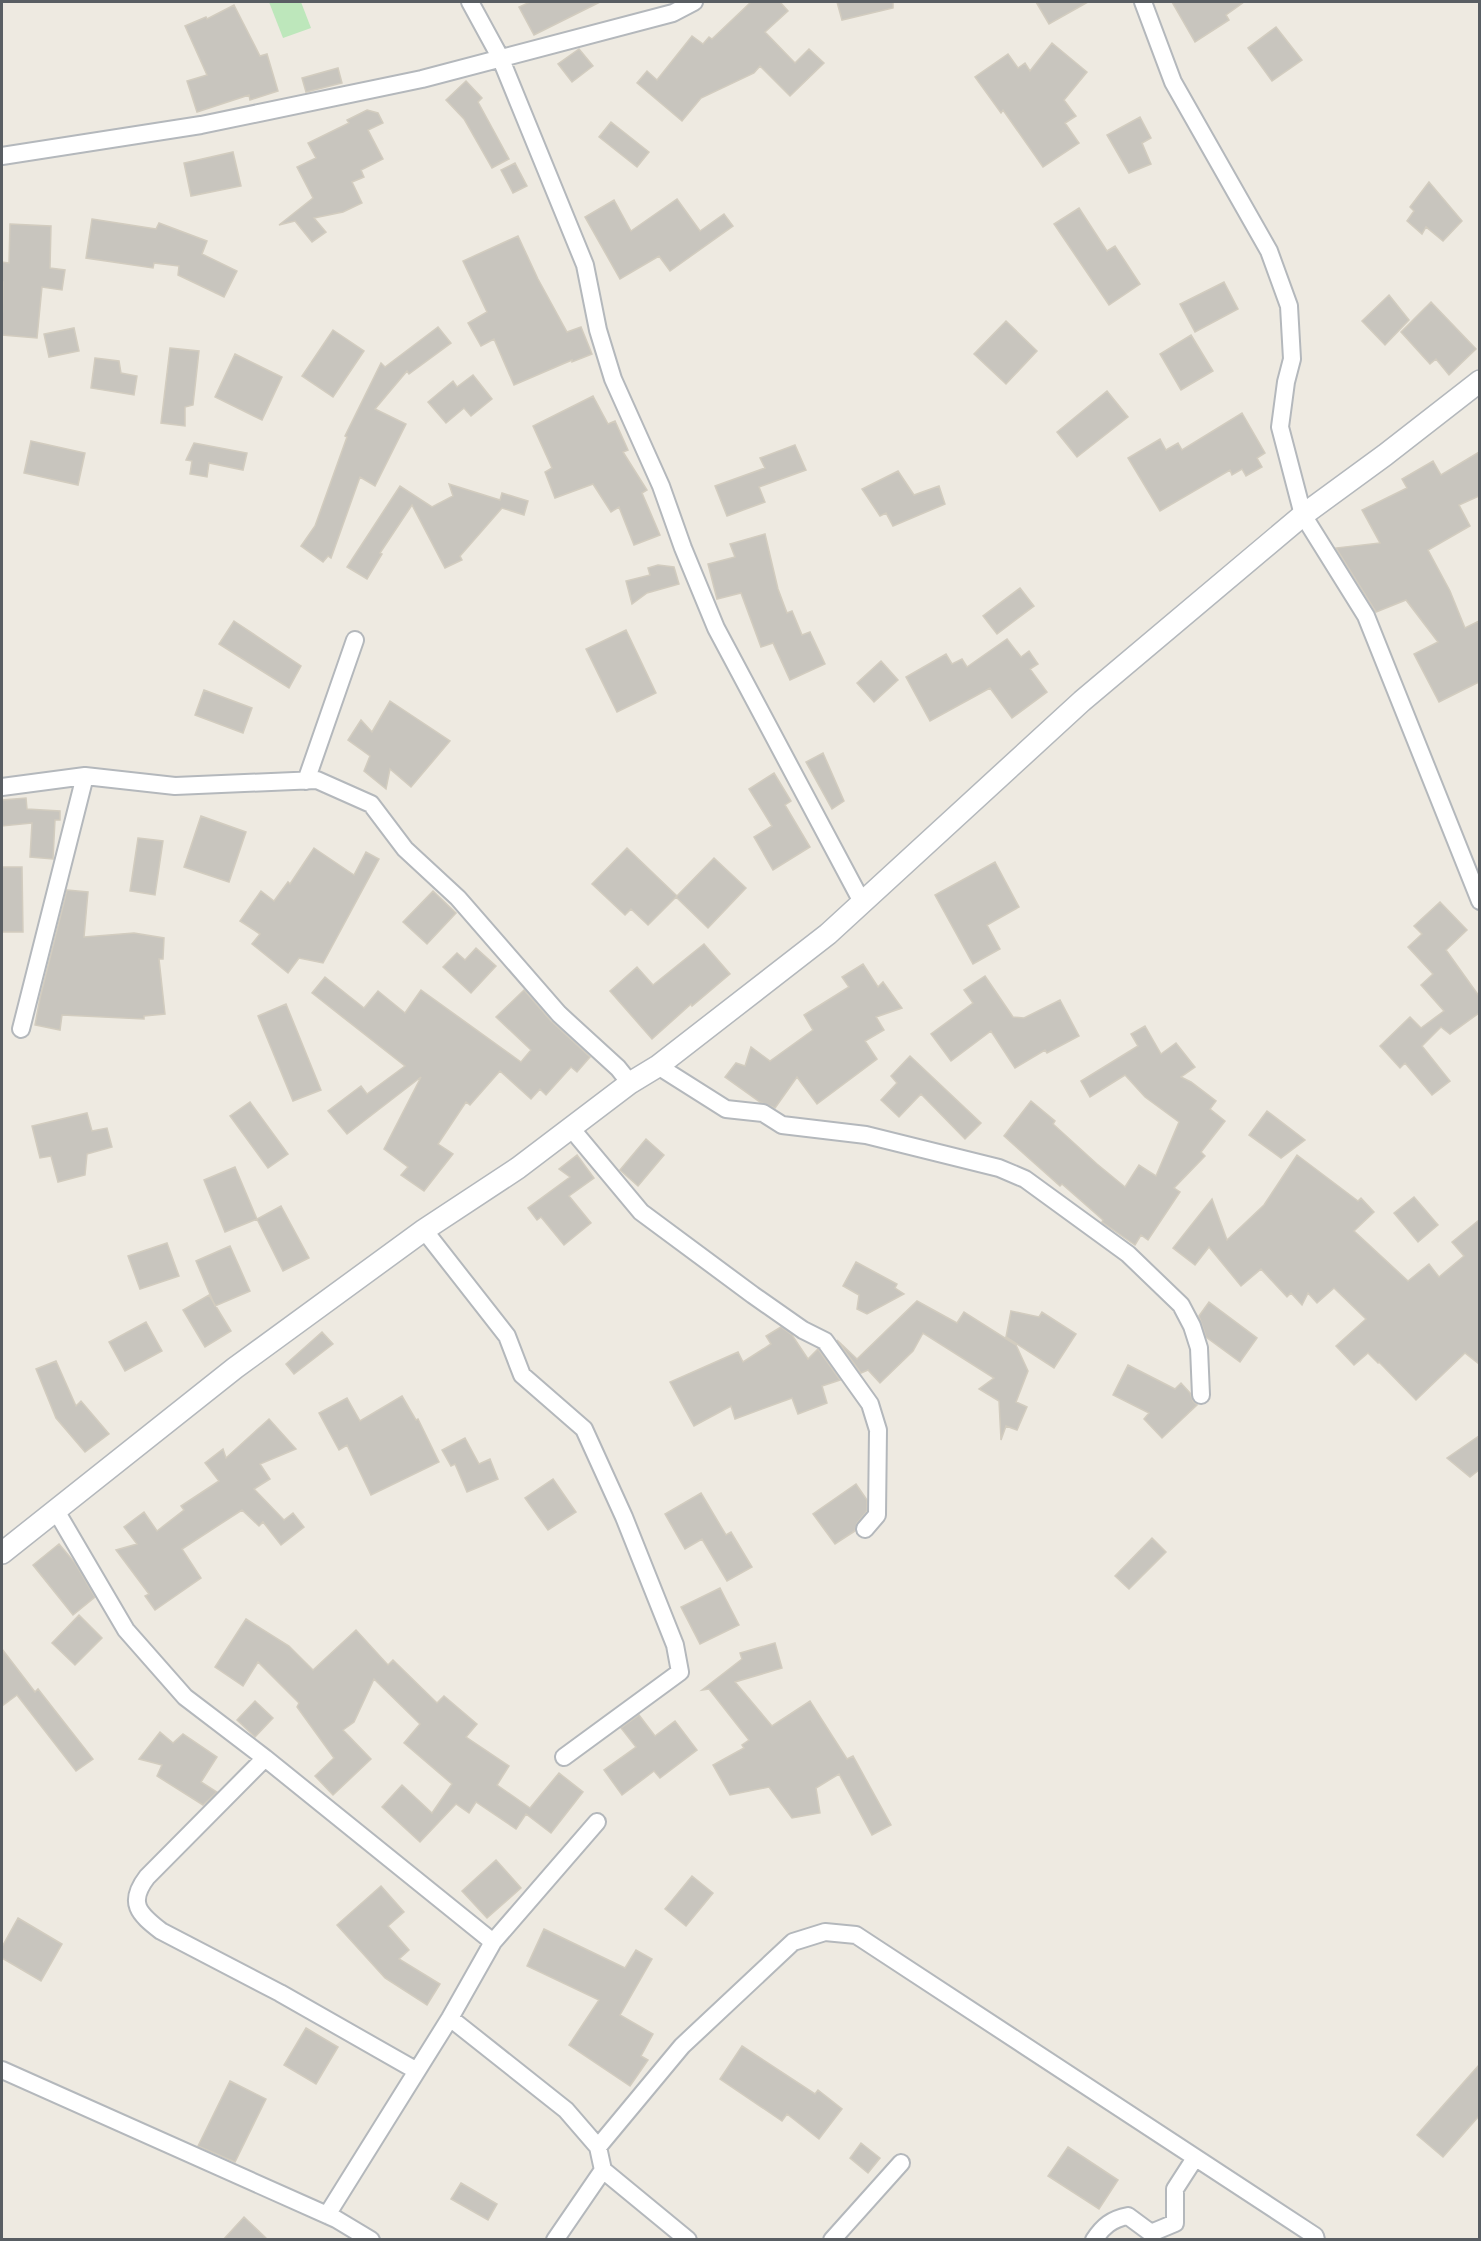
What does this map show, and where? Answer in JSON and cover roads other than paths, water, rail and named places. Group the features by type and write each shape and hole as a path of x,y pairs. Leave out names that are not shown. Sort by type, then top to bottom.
{"street":[{"path":"470,2 500,57 585,266 598,330 613,379 661,486 683,549 716,628 862,902"},
{"path":"2,156 201,125 422,79 673,14 694,2"},
{"path":"1143,2 1173,82 1269,251 1289,306 1292,359 1286,382 1280,427 1303,515 1366,615 1479,902"},
{"path":"2,1553 235,1368 424,1230 518,1168 630,1083 658,1066 828,934 1082,701 1303,515 1385,455 1479,381"},
{"path":"306,781 355,640"},
{"path":"21,1029 85,776"},
{"path":"2,787 85,776 175,786 318,780 371,804 405,849 458,898 559,1014 618,1068 630,1083"},
{"path":"658,1066 726,1109 763,1113 782,1125 866,1135 913,1146 999,1168 1025,1179 1128,1254 1181,1305 1192,1326 1199,1348 1201,1395"},
{"path":"570,1127 641,1212 753,1295 803,1330 825,1341 870,1404 878,1430 877,1515 864,1529"},
{"path":"424,1230 507,1336 522,1375 584,1429 624,1517 675,1646 680,1672 564,1757"},
{"path":"55,1509 126,1630 185,1697 265,1758 493,1942"},
{"path":"265,1758 147,1877 138,1889 136,1904 144,1918 161,1931 280,1993 417,2071"},
{"path":"327,2215 450,2018 493,1942 597,1822"},
{"path":"598,2147 681,2046 793,1942 825,1932 856,1935 1315,2236 1316,2240"},
{"path":"450,2018 566,2110 598,2147 603,2170 688,2240"},
{"path":"2,2070 327,2215 371,2240"},
{"path":"1094,2240 1101,2230 1115,2218 1128,2216 1152,2233 1175,2223 1175,2189 1196,2158"},
{"path":"832,2240 901,2163"},
{"path":"555,2240 603,2170"}]}
